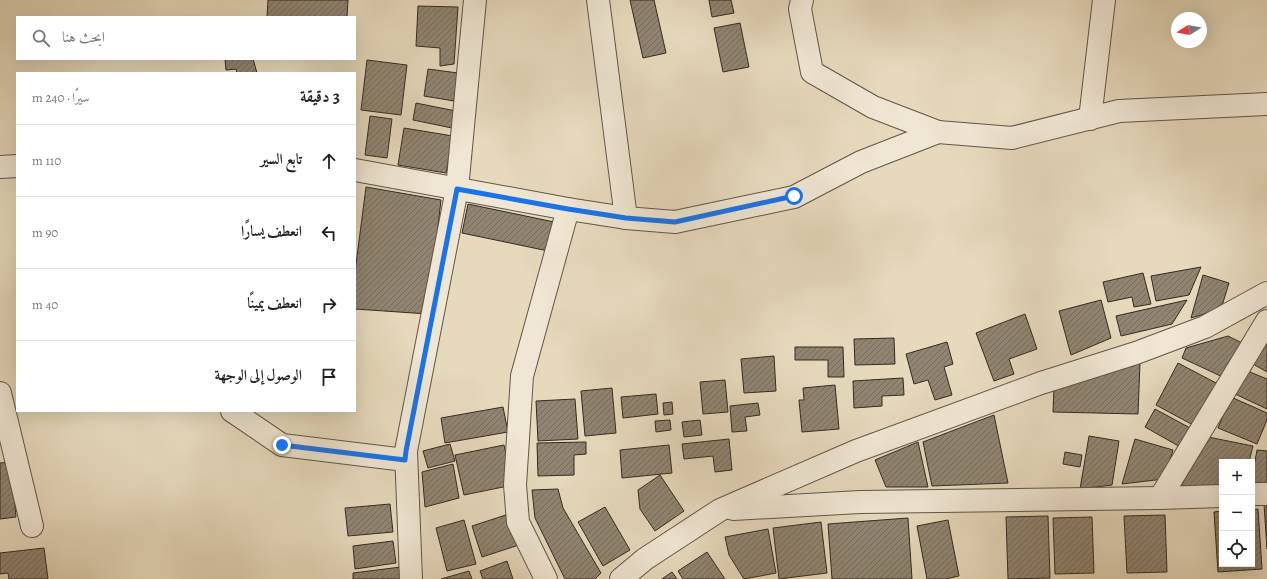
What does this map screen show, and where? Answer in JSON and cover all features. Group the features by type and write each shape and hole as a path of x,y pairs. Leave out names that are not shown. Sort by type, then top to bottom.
{"street":[{"path":"411,579 405,460 457,189 475,0"},
{"path":"598,0 626,218"},
{"path":"802,0 800,9 812,72 872,107 938,132 1012,138 1119,111 1267,104"},
{"path":"1090,118 1104,0"},
{"path":"356,170 568,209 626,218 675,222 794,196 861,162 938,132"},
{"path":"0,167 16,166"},
{"path":"546,579 518,522 515,485 522,376 568,209"},
{"path":"621,579 645,559 720,510 856,451 1041,383 1136,353 1205,327 1267,293"},
{"path":"1160,498 1267,321"},
{"path":"0,393 32,526"},
{"path":"233,412 282,445 405,460"},
{"path":"1255,494 1267,494"},
{"path":"720,510 868,502 1219,496"}],"building":[{"path":"268,0 348,0 347,16 267,16"},
{"path":"630,0 654,0 666,53 643,58"},
{"path":"709,0 731,0 734,13 712,17"},
{"path":"418,6 458,7 454,64 440,66 440,48 416,46"},
{"path":"740,23 749,67 723,72 714,28"},
{"path":"225,60 253,60 257,72 237,72 236,69 226,70"},
{"path":"367,60 407,65 401,115 361,110"},
{"path":"428,69 458,73 454,101 424,96"},
{"path":"416,103 456,111 452,128 413,120"},
{"path":"370,116 392,119 387,158 365,155"},
{"path":"404,128 453,136 446,173 398,165"},
{"path":"366,187 441,200 428,314 356,309 356,264"},
{"path":"468,204 559,223 553,252 462,233"},
{"path":"1201,267 1189,295 1156,301 1151,276"},
{"path":"1143,273 1151,304 1134,307 1132,297 1108,302 1103,282"},
{"path":"1203,275 1229,283 1221,309 1191,318"},
{"path":"1101,300 1111,338 1071,355 1059,311"},
{"path":"1187,300 1172,324 1121,336 1116,316"},
{"path":"1025,314 1037,349 1009,359 1014,374 994,381 976,333"},
{"path":"1228,336 1244,344 1227,379 1182,358 1186,348"},
{"path":"894,338 895,364 855,365 854,339"},
{"path":"1267,338 1267,372 1253,364"},
{"path":"947,342 953,364 944,367 952,395 935,400 928,380 914,384 906,354"},
{"path":"795,347 843,347 844,377 828,377 828,360 795,360"},
{"path":"774,356 776,391 744,393 741,359"},
{"path":"1140,363 1138,414 1053,412 1054,387"},
{"path":"1178,363 1218,384 1195,426 1156,405"},
{"path":"1245,370 1267,379 1267,409 1235,394"},
{"path":"903,378 904,395 882,396 882,406 854,408 853,381"},
{"path":"725,380 728,412 703,414 700,382"},
{"path":"835,385 839,429 802,432 799,400 804,400 803,388"},
{"path":"612,388 616,433 585,436 581,391"},
{"path":"656,394 658,414 623,418 621,397"},
{"path":"1231,397 1267,413 1267,420 1257,444 1218,428"},
{"path":"575,399 578,439 538,441 536,401"},
{"path":"672,402 673,414 664,415 663,403"},
{"path":"758,403 760,415 745,417 747,431 732,432 730,406"},
{"path":"503,407 508,432 445,443 441,418"},
{"path":"1155,409 1192,429 1182,448 1145,427"},
{"path":"994,415 1008,483 932,486 923,442"},
{"path":"670,420 671,430 656,432 655,421"},
{"path":"700,420 702,435 684,437 682,422"},
{"path":"1089,436 1119,441 1112,485 1080,489"},
{"path":"1208,437 1253,446 1250,459 1219,459 1219,485 1180,488"},
{"path":"729,439 732,470 715,472 713,456 684,459 682,444"},
{"path":"1135,439 1173,450 1164,479 1122,484"},
{"path":"586,442 586,454 574,455 574,475 538,476 537,443"},
{"path":"918,442 928,487 886,487 875,460"},
{"path":"450,444 455,461 428,468 423,451"},
{"path":"504,445 513,485 464,495 455,455"},
{"path":"669,445 672,473 622,478 620,450"},
{"path":"1257,450 1267,451 1267,484 1255,484 1255,461"},
{"path":"1065,452 1082,455 1080,467 1063,464"},
{"path":"11,462 16,517 0,519 0,463"},
{"path":"453,464 459,498 425,507 422,472"},
{"path":"660,475 684,511 655,531 640,509 638,490"},
{"path":"558,489 563,508 601,573 595,579 565,579 535,518 532,490"},
{"path":"390,504 393,532 348,536 345,508"},
{"path":"1264,504 1267,504 1267,549"},
{"path":"605,507 630,550 603,566 578,522"},
{"path":"1258,509 1262,569 1218,572 1214,512 1219,511 1219,567 1255,567 1255,510"},
{"path":"512,513 522,544 482,557 472,526"},
{"path":"1165,515 1167,572 1127,573 1124,516"},
{"path":"1048,516 1050,578 1008,579 1006,517"},
{"path":"1092,517 1094,573 1055,574 1053,518"},
{"path":"908,518 912,579 832,579 828,524"},
{"path":"464,520 476,564 447,571 436,528"},
{"path":"948,520 959,576 946,579 927,579 917,526"},
{"path":"821,522 827,573 779,579 773,528"},
{"path":"768,529 776,573 744,579 729,555 725,537"},
{"path":"393,541 396,563 355,569 353,546"},
{"path":"44,548 48,579 9,579 8,573 0,574 0,553"},
{"path":"707,552 725,579 683,579 678,571"},
{"path":"507,561 513,579 483,579 480,571"},
{"path":"401,567 402,579 353,579 353,573"},
{"path":"469,571 472,579 441,579"},
{"path":"672,572 677,579 662,579"}],"route":[{"path":"282,445 405,460 457,189 626,218 675,222 794,196"}]}
